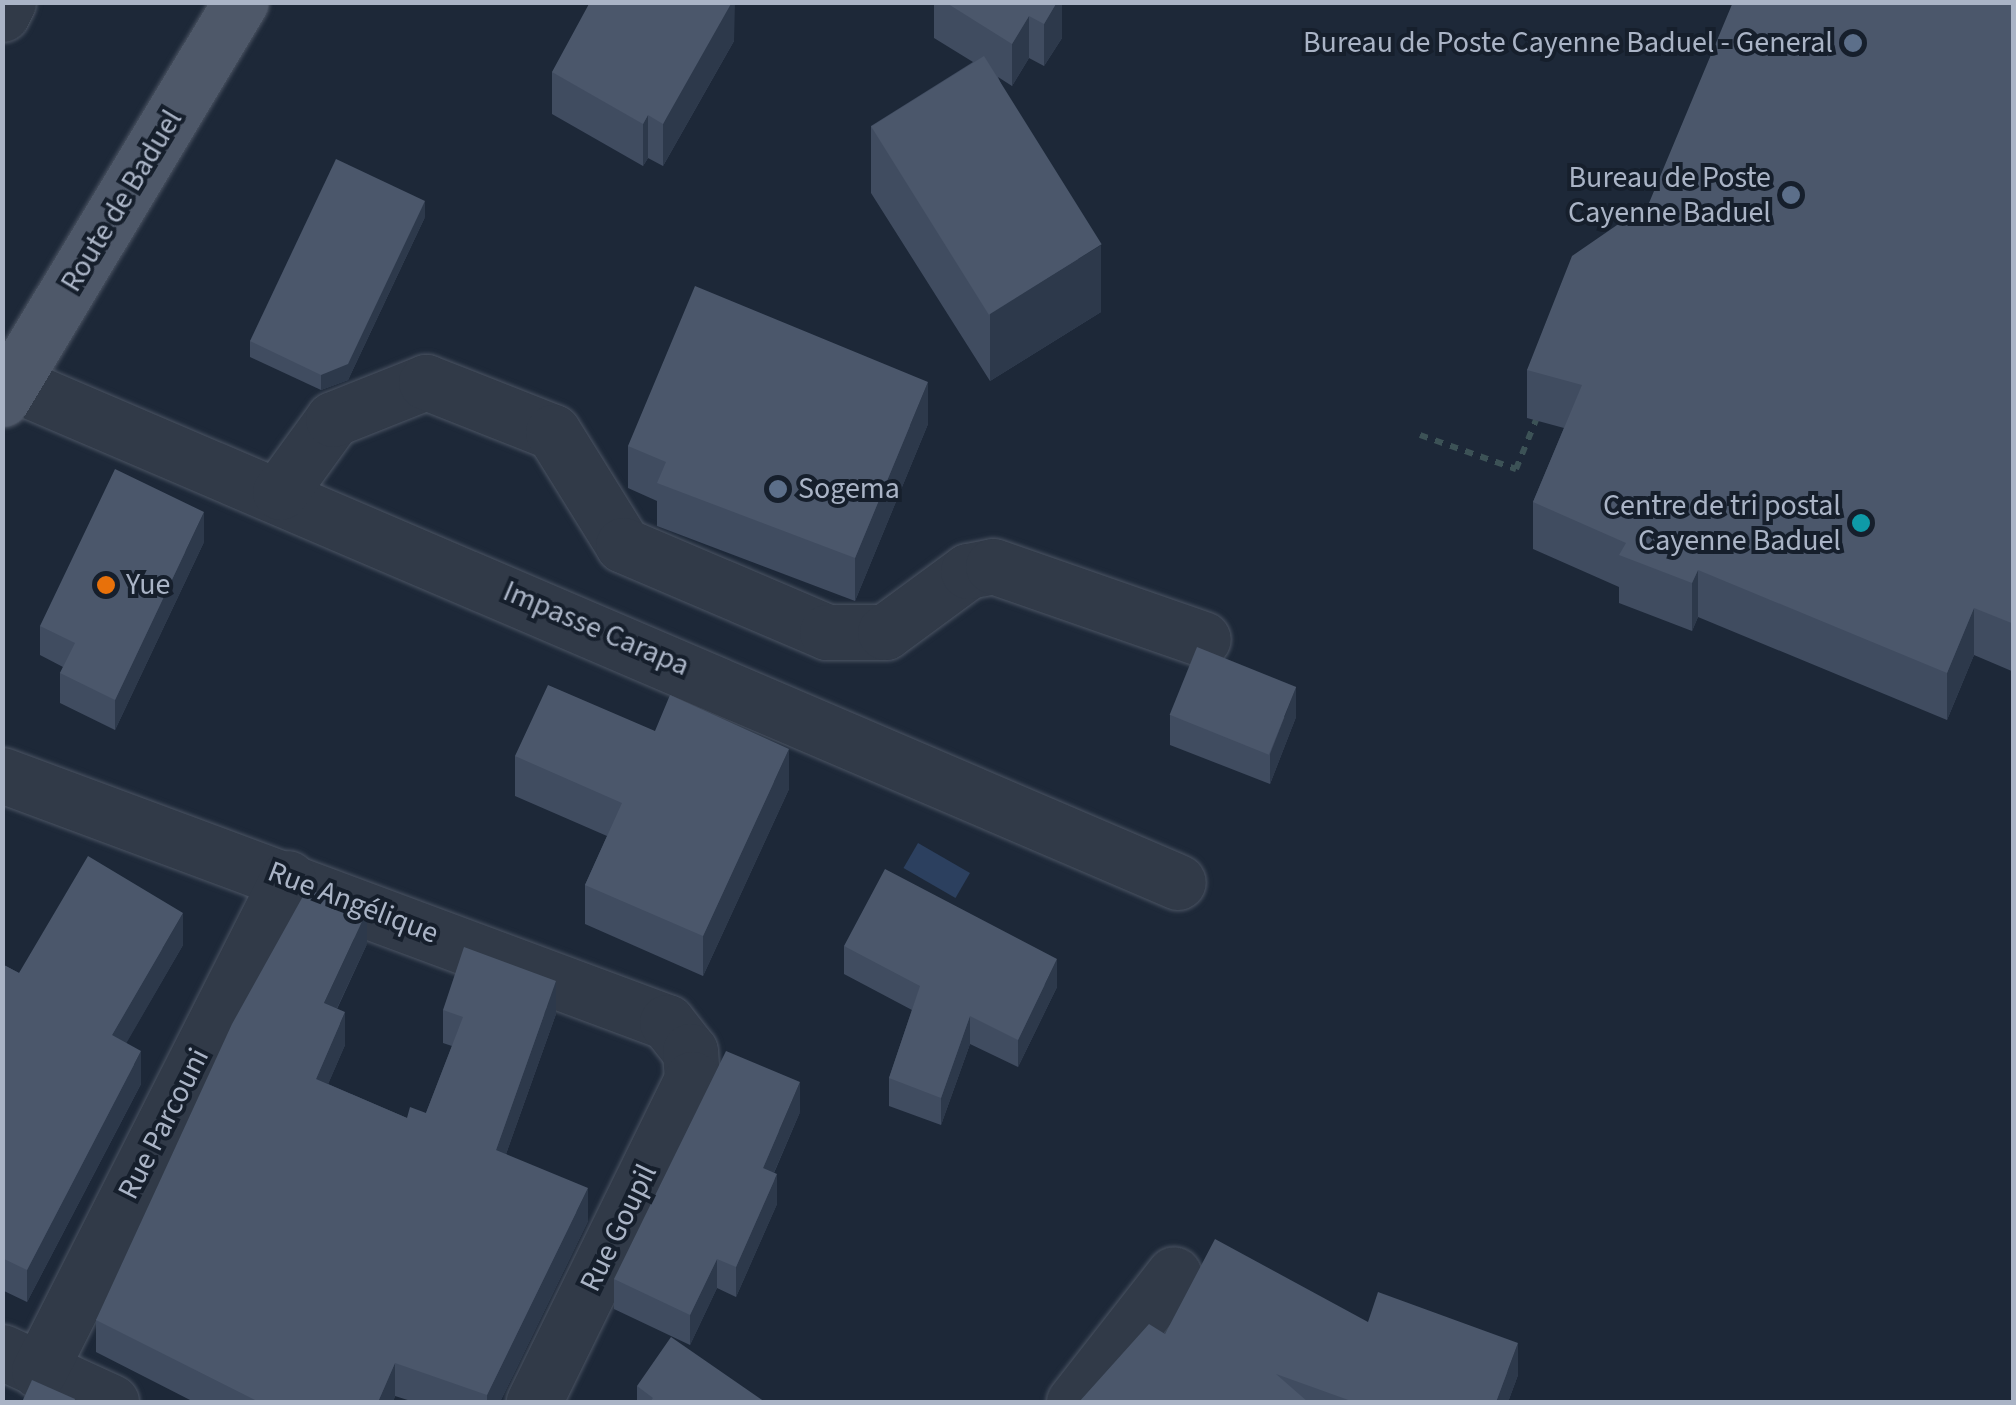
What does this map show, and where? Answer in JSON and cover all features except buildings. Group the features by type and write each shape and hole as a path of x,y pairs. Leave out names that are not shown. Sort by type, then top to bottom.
{"main road":[{"name":"Route de Baduel","path":"7,391 241,2"}],"street":[{"path":"2,14 8,2"},
{"path":"280,492 333,419 426,382 552,432 623,546 827,632 885,632 968,571 993,566 1204,639"},
{"name":"Impasse Carapa","path":"7,391 280,492 1178,882"},
{"name":"Rue Angélique","path":"2,775 288,878 667,1022 690,1051"},
{"name":"Rue Parcouni","path":"21,1362 288,878"},
{"name":"Rue Goupil","path":"534,1402 692,1078 690,1051"},
{"path":"1074,1402 1174,1274"},
{"path":"21,1362 111,1402"}],"path":[{"path":"1420,434 1516,469 1536,420"}],"water":[{"path":"918,843 970,873 955,898 904,868"}],"place":[{"name":"Bureau de Poste Cayenne Baduel - General","path":"1853,43"},
{"name":"Bureau de Poste Cayenne Baduel","path":"1791,195"},
{"name":"Sogema","path":"778,489"},
{"name":"Centre de tri postal Cayenne Baduel","path":"1861,523"},
{"name":"Yue","path":"106,585"}]}
